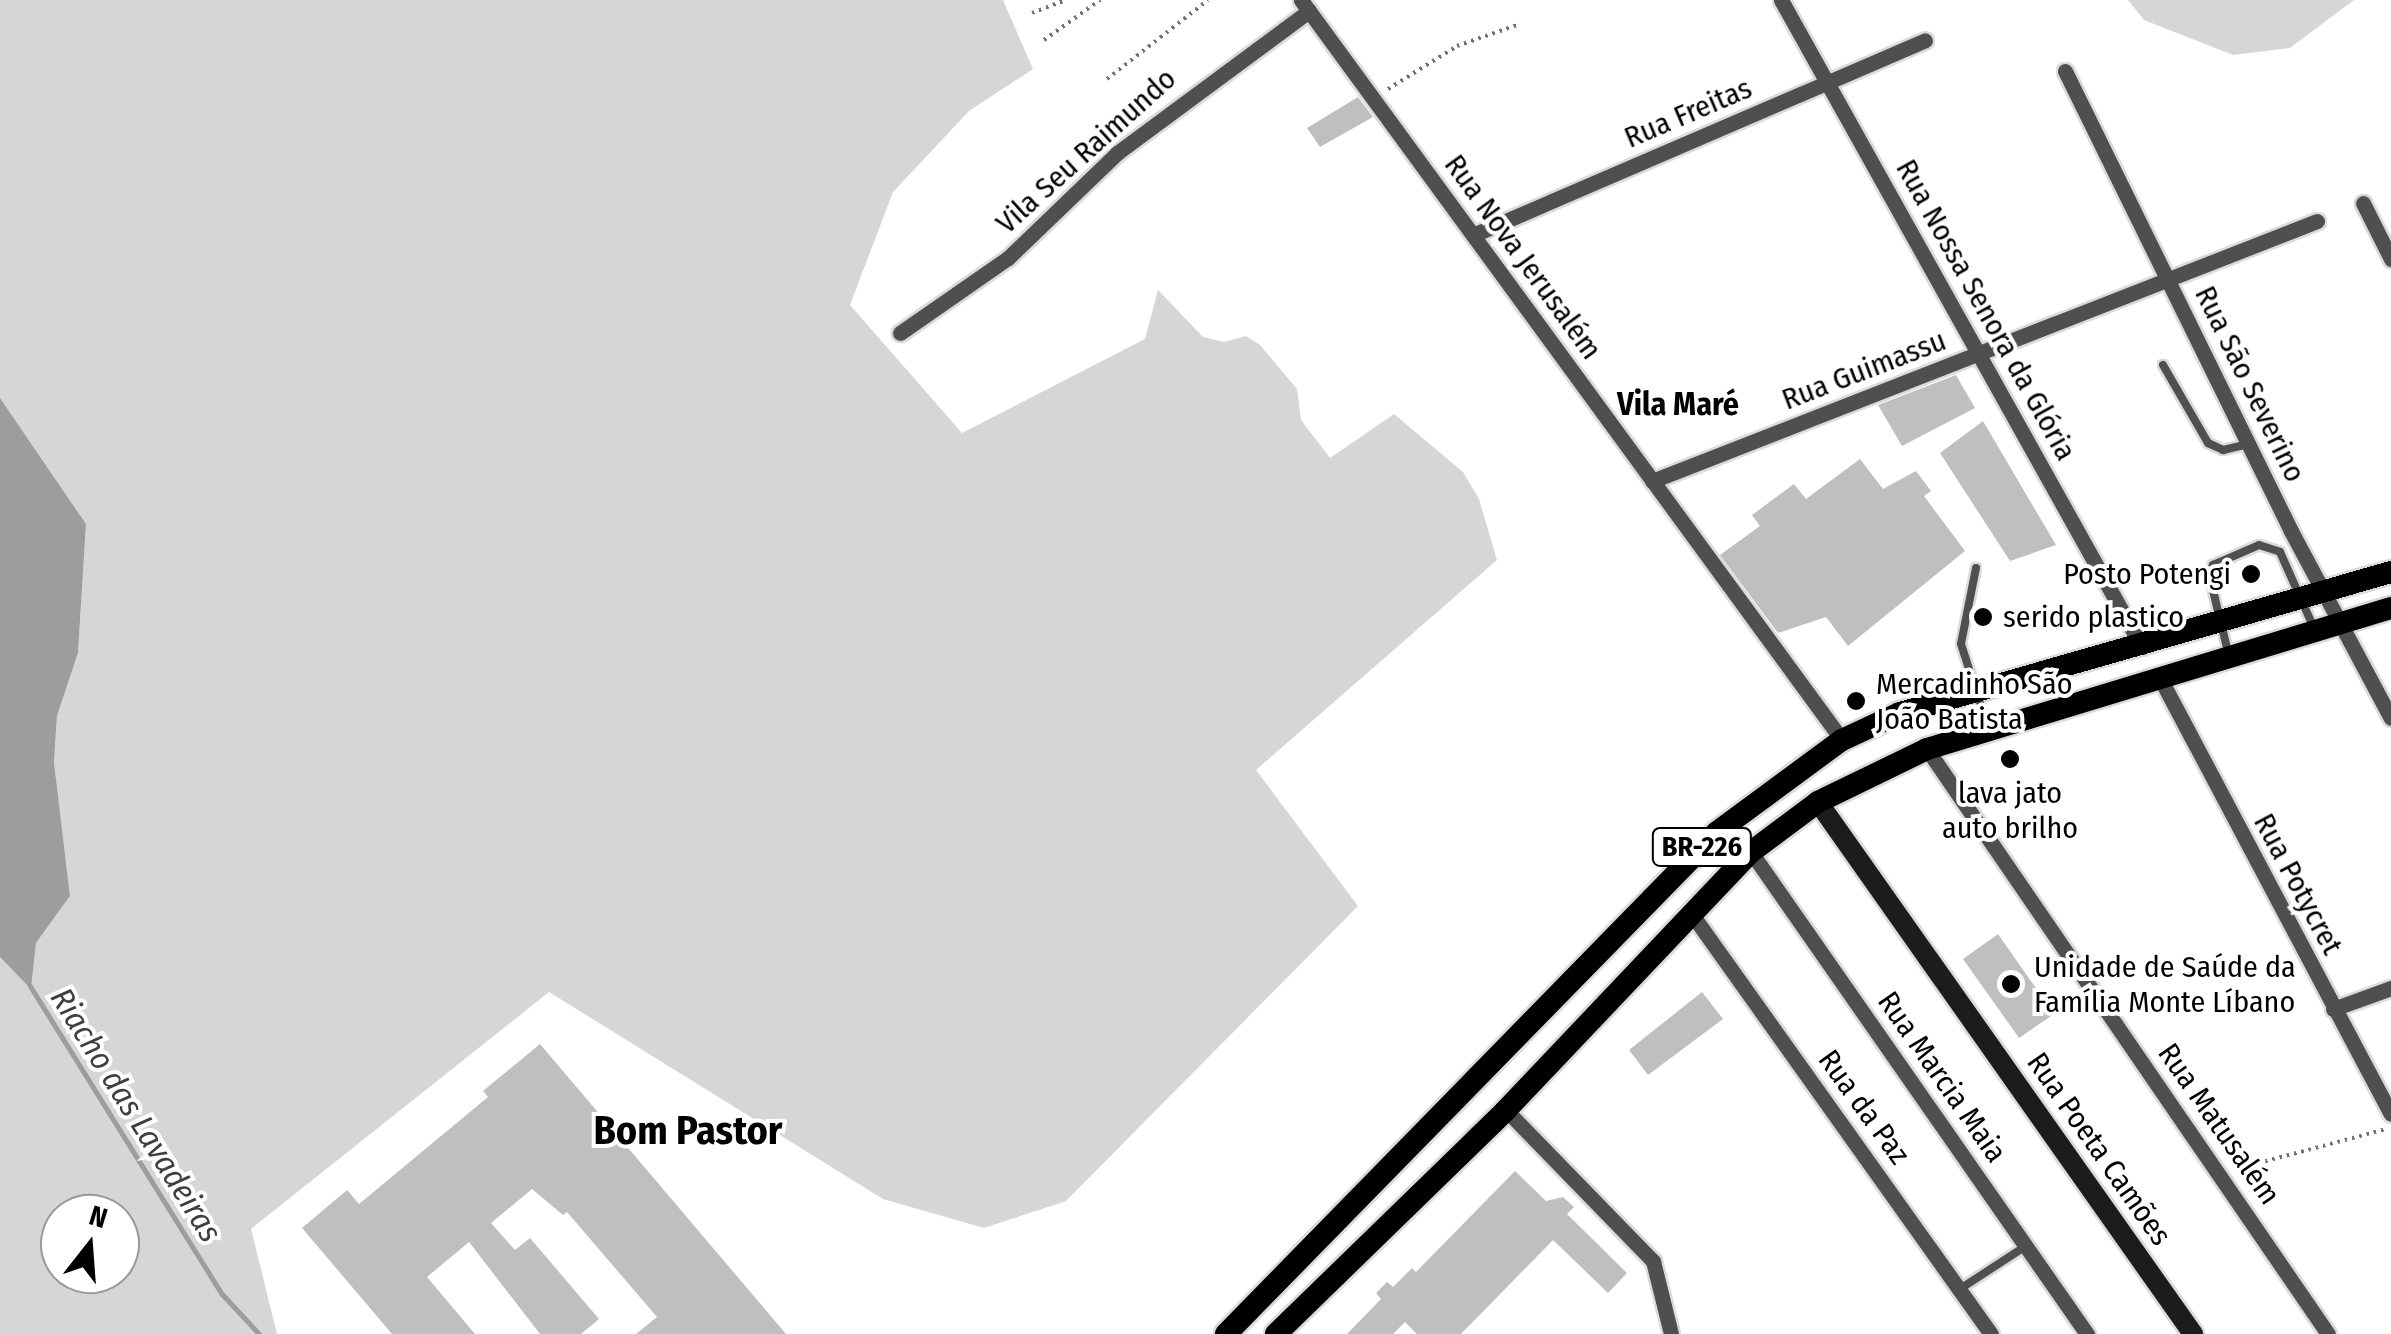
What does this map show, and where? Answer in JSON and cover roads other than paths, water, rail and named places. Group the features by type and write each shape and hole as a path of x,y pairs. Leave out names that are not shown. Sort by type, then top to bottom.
{"main road":[{"name":"BR-226","path":"1226,1334 1718,832 1842,740 1900,712 2142,647 2391,572"},
{"name":"BR-226","path":"1276,1334 1506,1110 1585,1022 1751,852 1818,802 1926,749 2391,608"},
{"path":"1560,992 1585,1022"}],"street":[{"name":"Rua Nossa Senora da Glória","path":"1781,0 2142,647"},
{"name":"Rua Nova Jerusalém","path":"1305,5 1842,740"},
{"name":"Vila Seu Raimundo","path":"900,333 1008,258 1118,153 1305,5"},
{"name":"Rua Freitas","path":"1473,235 1925,40"},
{"name":"Rua São Severino","path":"2065,71 2250,444 2313,596 2342,622 2391,718"},
{"path":"2363,204 2391,259"},
{"name":"Rua Guimassu","path":"1652,481 1978,356 2167,276 2317,221"},
{"name":"Rua Potycret","path":"2160,678 2391,1114"},
{"name":"Rua Matusalém","path":"1926,749 2222,1173 2328,1334"},
{"name":"Rua Poeta Camões","path":"1818,802 2192,1334"},
{"name":"Rua Marcia Maia","path":"1751,852 2088,1334"},
{"name":"Rua da Paz","path":"1691,913 1991,1334"},
{"path":"2332,1008 2391,988"},
{"path":"1506,1110 1653,1261 1662,1319 1671,1334"}],"lane":[{"path":"2164,365 2208,443 2224,450 2250,444"},
{"path":"2229,656 2213,564 2259,545 2280,552 2313,596 2315,630"},
{"path":"1976,568 1961,644 1988,729"},
{"path":"1960,1290 2026,1246"}],"waterway":[{"name":"Riacho das Lavadeiras","path":"30,986 222,1294 259,1334"}],"place":[{"name":"Posto Potengi","path":"2251,574"},
{"name":"serido plastico","path":"1983,617"},
{"name":"Mercadinho São João Batista","path":"1856,701"},
{"name":"lava jato auto brilho","path":"2010,759"},
{"name":"Unidade de Saúde da Família Monte Líbano","path":"2011,984"}],"district":[{"name":"Vila Maré","path":"1678,404"},
{"name":"Bom Pastor","path":"688,1131"}]}
